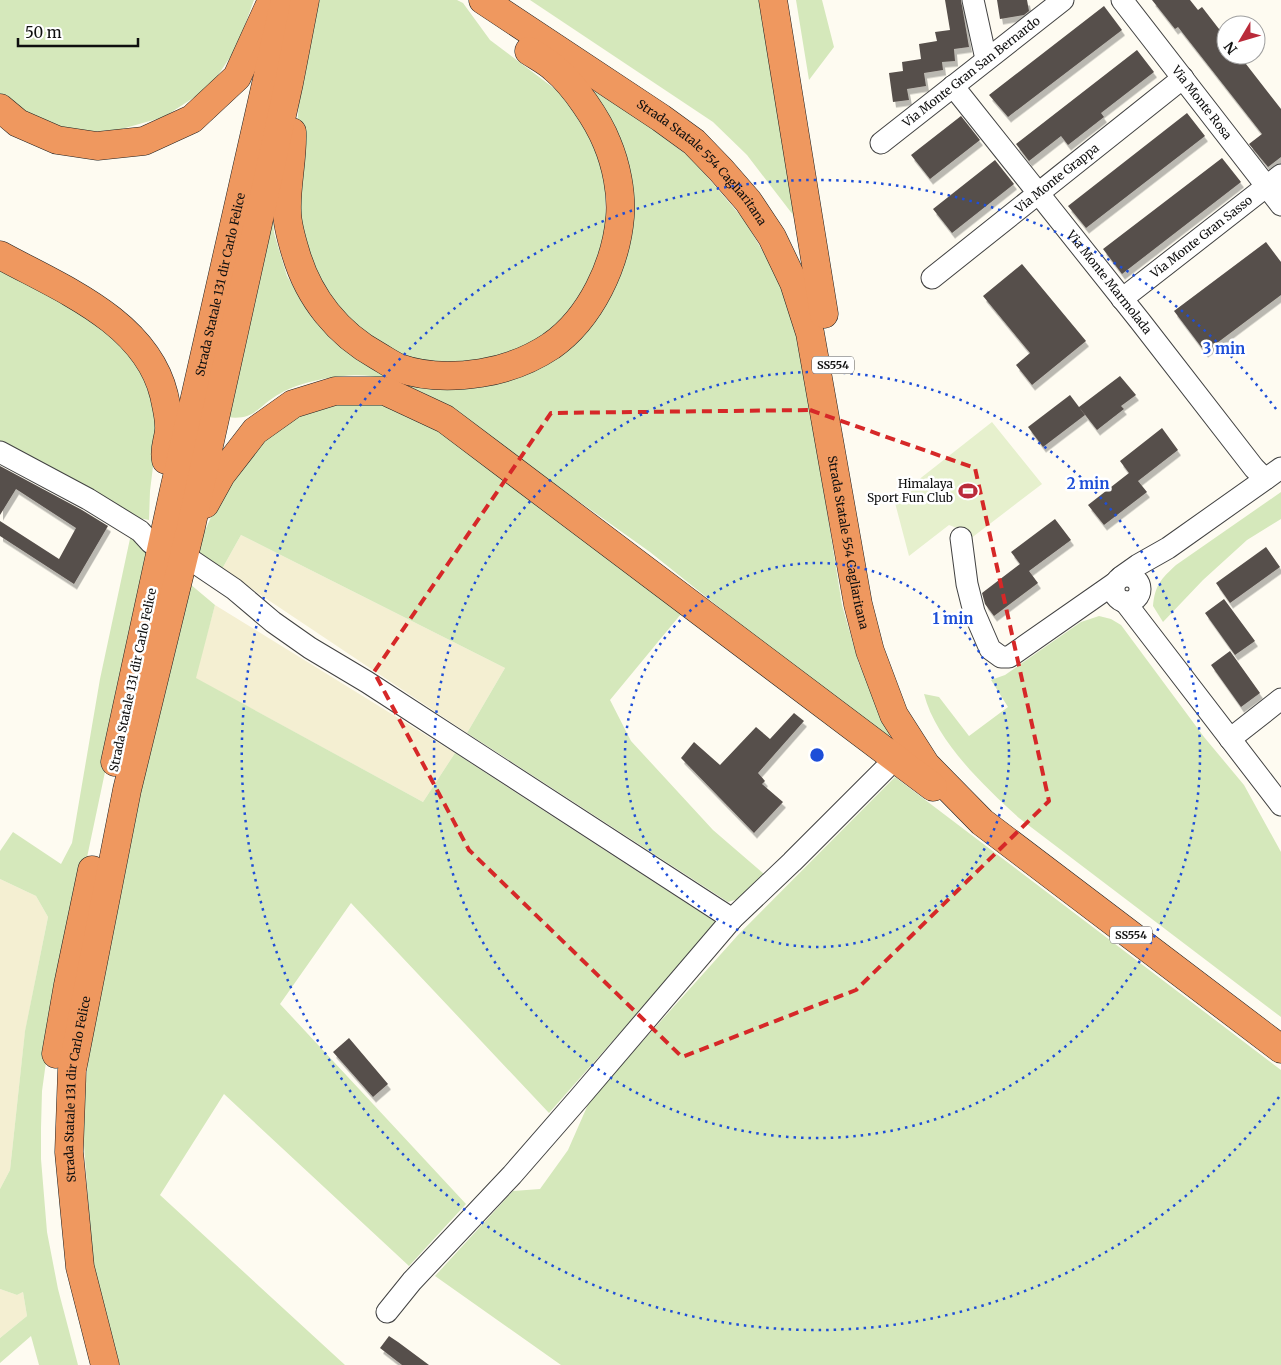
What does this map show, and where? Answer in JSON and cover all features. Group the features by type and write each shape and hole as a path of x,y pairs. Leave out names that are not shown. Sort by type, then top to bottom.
{"highway":[{"path":"0,108 18,123 57,140 97,146 144,141 192,119 237,77 272,0"},
{"name":"Strada Statale 131 dir Carlo Felice","path":"88,1365 64,1275 53,1180 52,1081 68,985 174,490 285,0"},
{"path":"305,0 289,83 292,142 287,213 296,255 307,283 326,314 342,332 367,351 398,367 423,374 464,376 496,370 525,360 552,345 576,322 594,299 614,250 620,216 616,170 607,143 588,107 556,69 502,33 482,0"},
{"name":"Strada Statale 554 Cagliaritana","path":"482,0 661,118 694,142 748,201 772,238 794,283 810,333 858,604 870,651 894,715 926,765 982,822 1281,1049"},
{"name":"Strada Statale 554 Cagliaritana","path":"512,0 677,106 710,133 740,164 765,195 786,230 807,269 824,314 882,637 904,695 925,734 955,772 1011,824 1281,1030"},
{"path":"773,0 824,314"},
{"name":"Strada Statale 131 dir Carlo Felice","path":"105,1365 80,1267 69,1152 72,1070 128,790 191,526 289,83"},
{"path":"0,255 87,302 118,324 135,340 155,370 164,394 170,426 165,455 174,490"},
{"path":"191,526 221,475 254,431 293,404 335,391 385,392 445,419 600,534 894,759 982,822"}],"street":[{"path":"973,0 986,59"},
{"name":"Via Monte Gran San Bernardo","path":"881,143 1062,0"},
{"name":"Via Monte Rosa","path":"1122,0 1183,78 1274,181 1281,205"},
{"name":"Via Monte Grappa","path":"932,278 1183,78"},
{"name":"Via Monte Marmolada","path":"953,86 1254,468 1273,473"},
{"name":"Via Monte Gran Sasso","path":"1122,299 1274,181"},
{"path":"0,452 88,498 140,531 152,543"},
{"path":"960,538 967,584 974,612 990,649 1001,656 1009,657 1084,606 1127,591 1138,565 1168,548 1273,473"},
{"path":"191,560 234,589 273,622 310,648 367,682 732,918"},
{"path":"1127,591 1158,644 1281,805"},
{"path":"1230,738 1281,699"},
{"path":"387,1312 580,1097 732,918 792,862 894,759"}],"highlighted area":[{"path":"810,410 975,468 1049,801 856,990 682,1057 469,850 374,672 551,413"}],"shaded area":[{"path":"241,535 505,668 467,733 222,569"},
{"path":"215,605 455,753 423,802 195,678"},
{"path":"0,879 36,896 48,917 25,1032 10,1170 0,1189"},
{"path":"0,1289 17,1295 23,1292 27,1316 0,1338"}],"green space":[{"path":"0,0 254,0 237,47 210,87 164,117 118,130 78,132 48,124 0,97"},
{"path":"313,0 457,0 463,3 490,40 559,92 579,114 599,150 605,186 606,223 602,250 590,281 576,304 556,325 532,342 482,360 439,364 401,356 331,313 300,240 297,134 300,78"},
{"path":"530,0 760,0 800,224 747,155 713,122"},
{"path":"796,0 822,0 834,47 809,80"},
{"path":"579,82 638,118 692,159 745,221 780,281 799,336 842,605 859,664 892,732 885,740 650,552 427,395 404,384 379,377 360,375 337,377 290,389 244,417 227,417 271,197 274,233 287,276 310,315 333,341 365,363 540,366 626,219"},
{"path":"0,266 105,327 140,368 152,402 157,434 150,491 149,520 133,517 0,445"},
{"path":"335,395 410,408 681,614 610,700 631,741 713,830 764,874 742,898 728,902 467,733 505,668 241,535 222,569 195,553 220,497 248,445"},
{"name":"Himalaya Sport Fun Club","path":"992,422 1042,484 970,539 962,530 949,525 909,556 894,499"},
{"path":"1281,492 1281,519 1247,540 1203,580 1163,622 1153,606 1157,587 1166,574 1176,565"},
{"path":"131,534 152,549 50,1033 42,1091 41,1159 47,1232 58,1289 78,1365 39,1365 31,1336 0,1363 0,1338 27,1316 23,1292 17,1295 0,1289 0,1189 10,1170 25,1031 48,917 36,896 0,879 0,851 13,832 61,864 72,843 100,679"},
{"path":"190,584 215,605 196,678 423,802 455,753 717,923 549,1113 351,903 280,1004 466,1204 409,1266 224,1094 160,1195 345,1365 119,1365 93,1265 82,1119 93,1014 136,803"},
{"path":"1099,616 1111,619 1121,625 1204,737 1244,785 1281,852 1281,1017 1019,818 963,762 939,729 930,712 924,694 939,697 969,736 1008,707 991,680 1005,675 1081,622"},
{"path":"895,777 1281,1070 1281,1365 561,1365 435,1276 513,1191 540,1189 568,1150 590,1100 738,935"}],"building":[{"path":"945,0 961,0 969,47 954,49 955,61 942,62 943,70 924,73 926,86 907,89 909,100 893,102 889,73 903,71 902,62 921,59 919,44 937,41 935,32 950,30"},
{"path":"997,0 1027,0 1029,11 1024,15 1000,19"},
{"path":"1152,0 1190,0 1198,10 1202,7 1216,25 1216,65 1247,65 1281,109 1281,157 1268,167 1249,144 1262,134 1178,27 1175,29"},
{"path":"1104,6 1122,30 1008,117 989,95"},
{"path":"1137,50 1154,72 1101,113 1104,117 1068,145 1061,136 1029,161 1016,144"},
{"path":"1187,113 1205,136 1086,228 1068,206"},
{"path":"961,116 980,140 930,179 911,155"},
{"path":"1222,158 1241,182 1122,274 1103,249"},
{"path":"995,160 1014,184 952,233 933,209"},
{"path":"1266,242 1281,262 1281,295 1205,352 1174,311"},
{"path":"1022,264 1086,341 1032,385 1016,365 1030,353 983,296"},
{"path":"1120,376 1136,395 1121,406 1124,409 1097,430 1079,407"},
{"path":"1070,395 1085,415 1043,447 1028,427"},
{"path":"1162,428 1178,450 1138,481 1147,492 1104,525 1088,505 1129,473 1120,461"},
{"path":"0,466 108,526 74,584 0,536 0,521 59,559 76,528 16,489 0,515"},
{"path":"1055,519 1071,540 1029,571 1038,583 994,616 985,604 982,593 1020,564 1011,552"},
{"path":"1266,547 1280,567 1230,603 1216,583"},
{"path":"1224,599 1255,641 1235,655 1205,613"},
{"path":"1230,651 1260,693 1241,707 1211,665"},
{"path":"794,713 804,721 758,773 765,781 762,784 783,802 754,833 681,758 694,742 720,765 756,727 770,739"},
{"path":"349,1038 388,1084 373,1097 333,1052"},
{"path":"389,1336 429,1365 402,1365 380,1348"}],"place":[{"name":"Himalaya Sport Fun Club","path":"968,491"}]}
